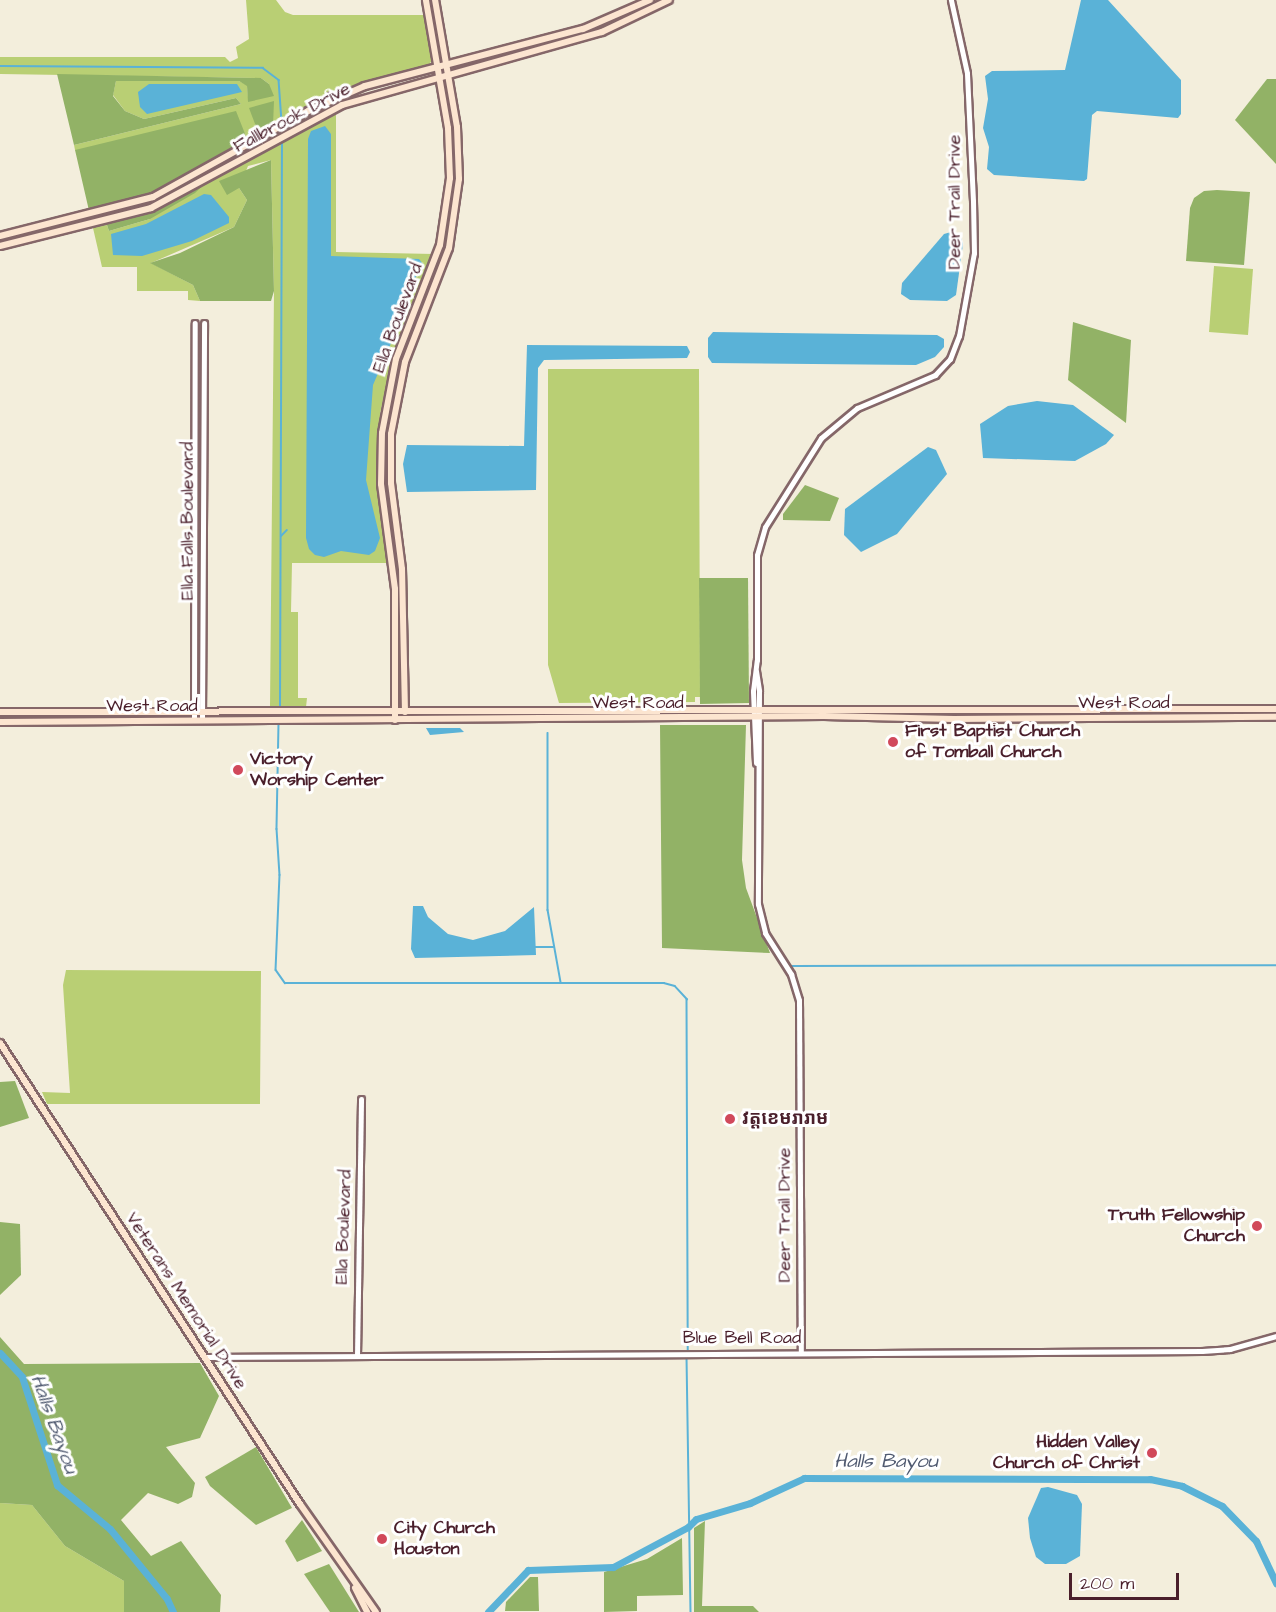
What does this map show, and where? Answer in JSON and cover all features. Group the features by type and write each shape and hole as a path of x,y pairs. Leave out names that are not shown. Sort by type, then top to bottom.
{"main road":[{"name":"Ella Boulevard","path":"395,720 394,569 380,469 383,420 396,359 435,262 450,185 448,128 426,0"},
{"name":"Ella Boulevard","path":"405,720 402,567 390,469 393,422 405,362 444,265 459,186 457,127 435,0"},
{"name":"Fallbrook Drive","path":"0,236 153,197 286,123 348,92 599,23 650,0"},
{"name":"Fallbrook Drive","path":"0,246 156,205 351,101 602,32 669,0"},
{"path":"348,92 351,101"},
{"path":"286,123 293,130"},
{"path":"450,185 459,186"},
{"path":"153,197 156,205"},
{"path":"8,234 10,243"},
{"path":"435,262 444,265"},
{"path":"383,420 393,422"},
{"path":"394,569 402,567"},
{"path":"396,633 404,633"},
{"path":"697,709 698,718"},
{"name":"West Road","path":"0,712 697,709 756,713"},
{"name":"West Road","path":"889,713 954,719 1199,714 1276,709"},
{"path":"529,710 530,718"},
{"path":"583,710 583,718"},
{"path":"1248,710 1249,717"},
{"path":"122,711 123,721"},
{"path":"954,711 954,719"},
{"name":"West Road","path":"0,722 698,718 756,713 954,711 1276,717"},
{"path":"61,712 61,722"},
{"name":"Veterans Memorial Drive","path":"0,1043 348,1575 376,1612"},
{"name":"Veterans Memorial Drive","path":"348,1575 367,1612"}],"street":[{"name":"Deer Trail Drive","path":"801,1353 799,1000 791,974 765,933 759,913 756,763 758,551 765,527 821,438 857,408 935,375 956,350 974,241 967,73 951,0"},
{"name":"Ella Falls Boulevard","path":"194,720 195,323"},
{"name":"Ella Falls Boulevard","path":"202,720 204,323"},
{"path":"194,412 203,412"},
{"path":"194,491 203,491"},
{"name":"Ella Boulevard","path":"357,1356 361,1099"},
{"name":"Blue Bell Road","path":"206,1357 1208,1351 1230,1349 1276,1336"}],"green space":[{"path":"246,0 276,0 285,12 293,15 424,15 432,60 429,65 375,79 332,96 336,114 336,252 434,254 392,359 380,414 379,497 389,563 292,563 291,612 298,612 298,698 307,698 306,707 270,707 274,291 271,160 248,166 239,188 247,200 234,227 151,263 193,285 200,301 188,300 188,291 137,291 137,267 102,267 93,228 107,225 109,231 150,219 75,150 74,145 241,104 236,98 144,119 125,111 113,95 116,81 239,81 247,85 248,97 269,84 261,78 0,74 0,57 225,57 230,62 238,58 236,47 249,39"},
{"path":"57,74 261,78 269,84 274,96 248,102 247,86 239,81 116,81 113,96 125,111 144,119 236,98 241,104 74,145"},
{"path":"1267,79 1276,79 1276,164 1235,120"},
{"path":"274,101 272,149 265,150 249,108"},
{"path":"236,111 253,154 217,172 195,193 150,219 109,231 107,225 93,228 75,150"},
{"path":"271,160 274,291 271,301 200,301 193,285 150,263 180,253 234,227 247,200 239,188 227,195 219,181"},
{"path":"1204,191 1250,192 1244,265 1186,261 1190,208 1194,198"},
{"path":"1214,266 1253,269 1248,335 1209,332"},
{"path":"1073,322 1131,340 1126,423 1068,380"},
{"path":"548,369 699,369 700,697 695,697 695,702 559,703 548,665"},
{"path":"805,485 839,498 830,521 783,520 783,514"},
{"path":"699,578 748,578 749,703 700,704"},
{"path":"660,725 746,725 742,860 746,888 770,953 662,948"},
{"path":"66,970 261,971 260,1104 47,1104 42,1092 70,1093 63,985"},
{"path":"15,1081 29,1118 0,1127 0,1082"},
{"path":"0,1222 20,1224 21,1275 0,1295"},
{"path":"0,1337 24,1364 200,1363 219,1396 200,1438 166,1447 195,1483 192,1497 178,1504 148,1493 121,1520 151,1556 181,1541 221,1595 220,1612 124,1612 124,1581 65,1546 32,1505 0,1503"},
{"path":"256,1447 292,1508 256,1525 210,1486 205,1477"},
{"path":"0,1503 32,1505 65,1546 124,1581 124,1612 0,1612"},
{"path":"302,1520 322,1551 297,1562 285,1541"},
{"path":"705,1521 702,1606 753,1606 759,1612 694,1612 694,1528"},
{"path":"682,1538 683,1595 637,1596 637,1611 604,1612 604,1572 647,1559"},
{"path":"329,1564 359,1612 330,1612 304,1574"},
{"path":"530,1577 538,1577 539,1611 505,1611 506,1602"}],"water":[{"path":"1081,0 1108,0 1181,80 1181,114 1178,118 1097,111 1092,115 1087,179 1084,181 994,175 987,169 989,147 983,128 988,99 985,76 992,71 1065,70"},
{"path":"149,84 237,84 242,92 147,114 140,107 138,92"},
{"path":"325,126 331,134 331,256 419,259 423,264 400,306 392,341 373,385 366,480 380,538 375,551 369,555 341,551 324,557 315,555 309,549 306,538 308,139 311,131"},
{"path":"204,194 211,195 229,217 229,223 192,241 142,256 113,255 111,234 146,224"},
{"path":"951,232 960,235 963,244 956,295 947,301 910,300 901,294 902,283 944,234"},
{"path":"713,332 937,335 944,339 944,347 935,357 916,365 712,363 708,357 708,338"},
{"path":"527,345 687,346 690,352 687,358 544,360 538,368 536,490 407,492 403,464 407,445 524,446"},
{"path":"1037,401 1073,405 1114,435 1106,444 1075,461 983,458 980,424 1008,406"},
{"path":"928,447 936,450 947,474 897,534 861,552 844,535 845,509"},
{"path":"426,728 460,728 464,732 430,735"},
{"path":"413,906 423,906 428,917 448,934 473,940 505,931 534,907 536,955 415,958 411,949"},
{"path":"1048,1487 1077,1495 1082,1504 1080,1556 1066,1564 1045,1564 1036,1557 1030,1538 1028,1518 1041,1488"}],"waterway":[{"path":"0,66 263,68 279,80 282,122"},
{"path":"280,707 282,141"},
{"path":"281,536 287,530"},
{"path":"279,724 277,829 280,875 276,970 285,983 664,983 675,986 687,999 688,1352"},
{"path":"548,733 548,910 561,982"},
{"path":"534,947 553,947"},
{"path":"792,966 1276,965"},
{"name":"Halls Bayou","path":"0,1353 22,1377 57,1485 110,1529 167,1599 173,1612"},
{"path":"687,1357 691,1612"},
{"name":"Halls Bayou","path":"488,1612 528,1570 613,1567 688,1527 696,1519 750,1503 804,1478 1150,1479 1182,1486 1222,1506 1256,1541 1276,1583"}],"place":[{"name":"First Baptist Church of Tomball Church","path":"893,742"},
{"name":"Victory Worship Center","path":"238,770"},
{"name":"វត្តខេមរារាម","path":"730,1119"},
{"name":"Truth Fellowship Church","path":"1257,1226"},
{"name":"Hidden Valley Church of Christ","path":"1152,1453"},
{"name":"City Church Houston","path":"382,1539"}]}
